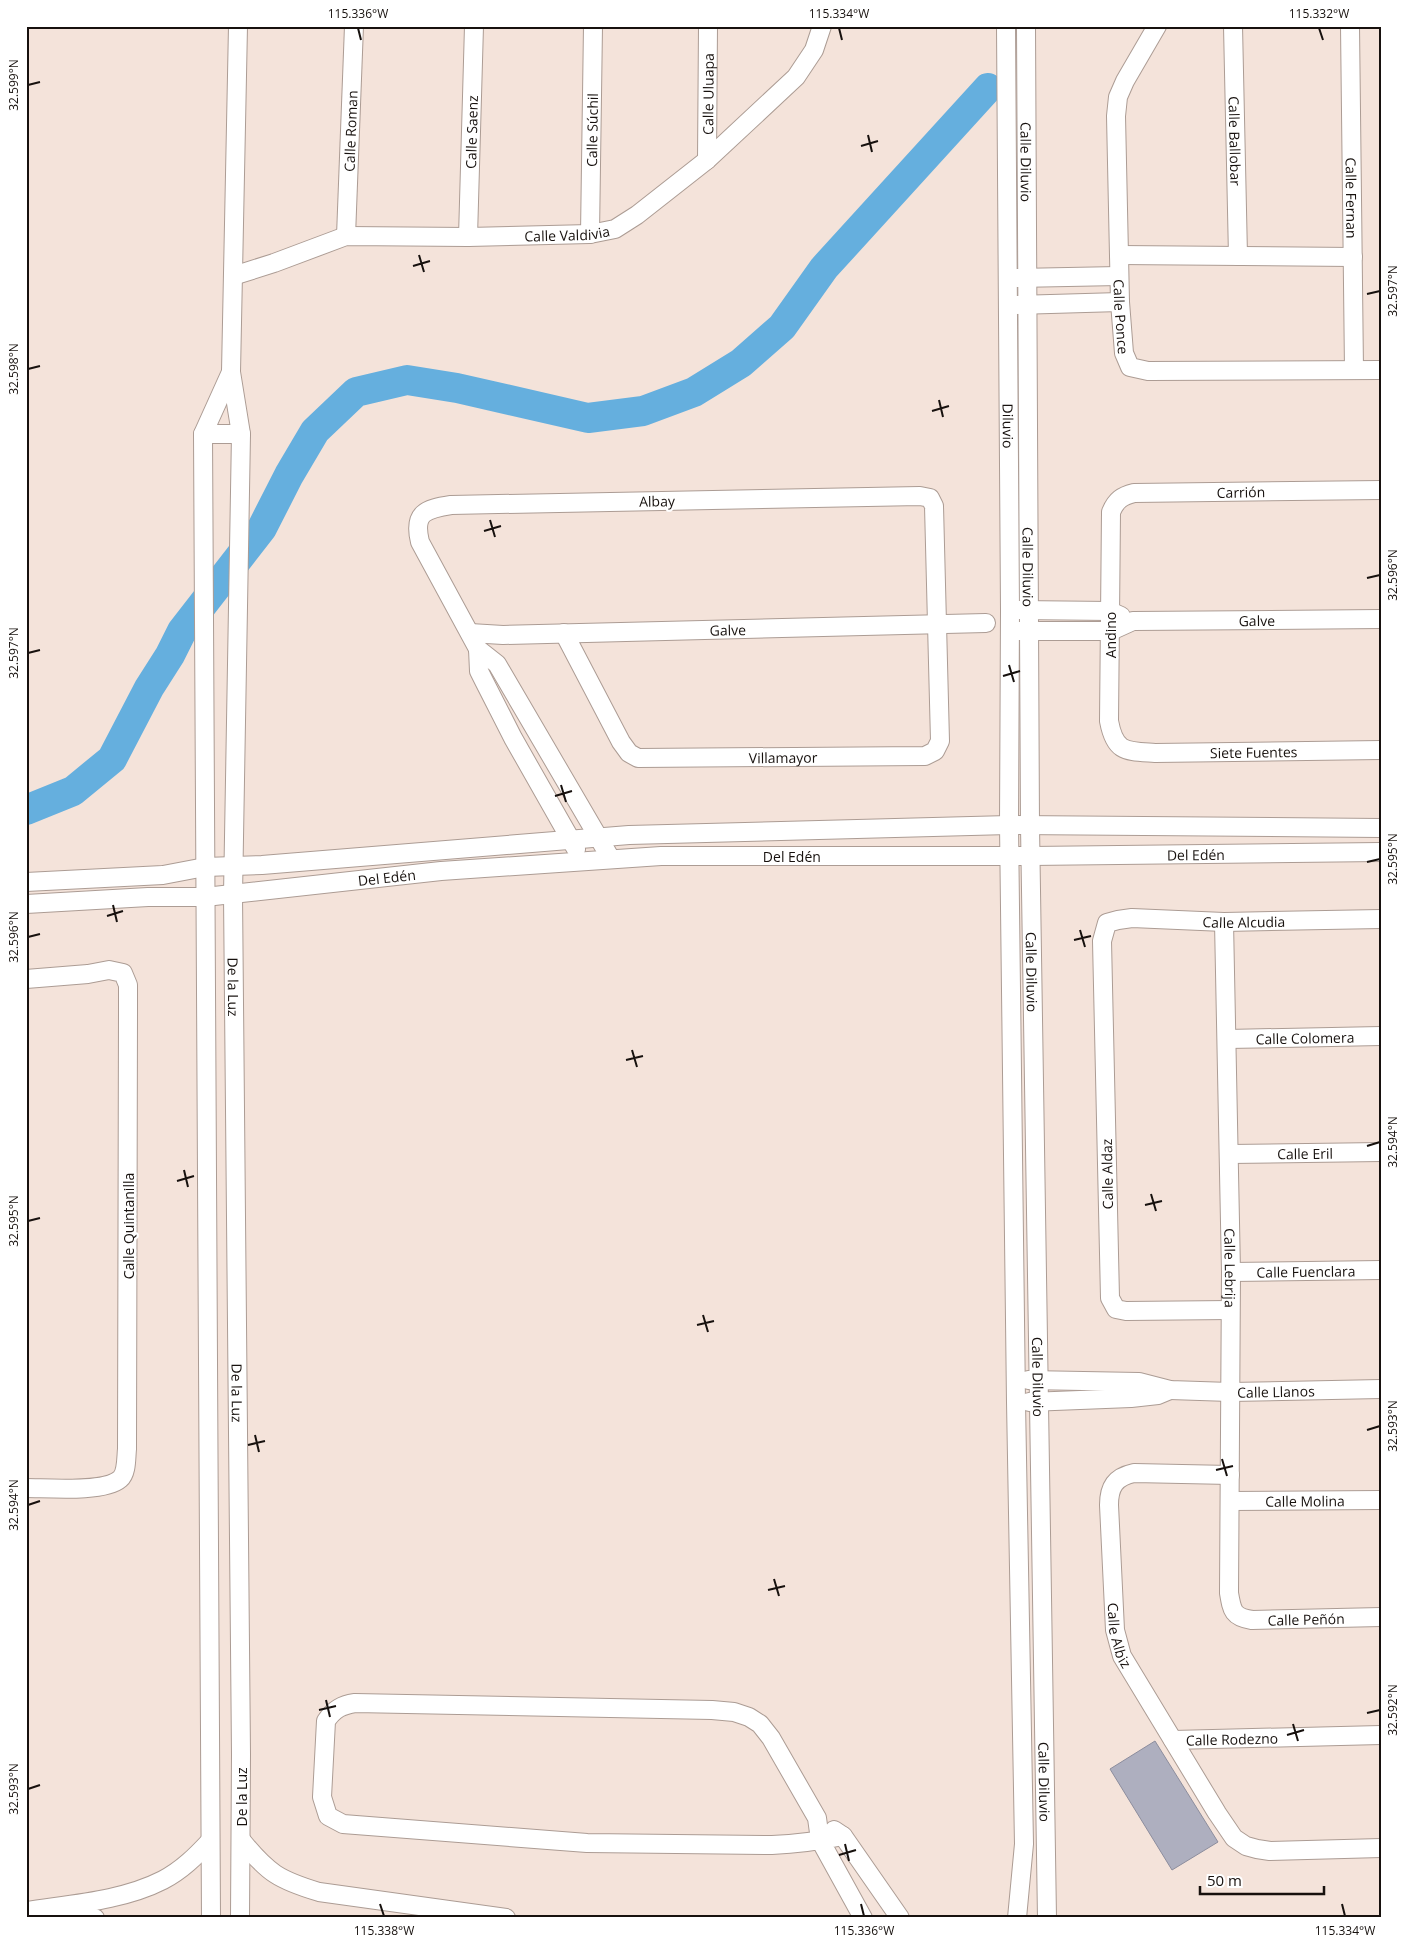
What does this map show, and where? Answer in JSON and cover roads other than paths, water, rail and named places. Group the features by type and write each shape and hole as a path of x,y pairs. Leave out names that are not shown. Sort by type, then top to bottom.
{"street":[{"path":"238,26 231,372 203,434 241,434"},
{"name":"Calle Roman","path":"346,236 354,26"},
{"name":"Calle Saenz","path":"468,237 474,26"},
{"name":"Calle Súchil","path":"590,234 593,26"},
{"name":"Calle Uluapa","path":"707,160 708,26"},
{"name":"Calle Valdivia","path":"233,276 346,236 468,237 590,234 615,229 707,160 796,77 814,50 822,26"},
{"name":"Diluvio","path":"1006,26 1010,610 1008,825 1010,855 1016,1402 1024,1844 1017,1918"},
{"name":"Calle Diluvio","path":"1026,26 1030,826 1047,1918"},
{"name":"Calle Ponce","path":"1157,26 1125,81 1118,97 1116,116 1120,302 1124,353 1130,367 1148,371 1381,370"},
{"name":"Calle Ballobar","path":"1234,26 1238,256"},
{"name":"Calle Fernan","path":"1350,26 1354,370"},
{"path":"1119,255 1353,257"},
{"path":"1007,279 1119,276"},
{"path":"1008,305 1120,302"},
{"name":"De la Luz","path":"231,372 241,434 234,866 242,1841 240,1918"},
{"name":"De la Luz","path":"203,434 211,1918"},
{"name":"Carrión","path":"1111,512 1115,502 1134,493 1381,490"},
{"name":"Albay","path":"611,860 497,664 474,641 420,542 417,530 419,518 424,512 435,508 461,505 920,496 930,498 934,506 937,618"},
{"name":"Andino","path":"1111,512 1109,721 1114,739 1126,751"},
{"path":"1010,610 1110,611 1133,622"},
{"name":"Galve","path":"474,641 564,633 937,618 986,623"},
{"name":"Villamayor","path":"564,633 621,742 629,753 638,758 925,756 935,751 940,741 937,618"},
{"name":"Galve","path":"1133,622 1381,619"},
{"path":"1010,631 1111,631 1133,622"},
{"name":"Albay","path":"474,641 479,671 484,682 513,738 583,861"},
{"name":"Siete Fuentes","path":"1126,751 1155,753 1381,750"},
{"name":"Del Edén","path":"26,882 163,875 205,867 629,835 1008,825 1381,828"},
{"name":"Del Edén","path":"26,904 148,897 234,895 441,871 661,856 1031,856 1381,852"},
{"name":"Calle Alcudia","path":"1107,923 1132,918 1224,922 1381,919"},
{"name":"Calle Lebrija","path":"1224,922 1231,1272 1229,1593 1234,1614"},
{"name":"Calle Aldaz","path":"1107,923 1102,941 1110,1298 1116,1310 1230,1310"},
{"name":"Calle Quintanilla","path":"26,979 88,974 109,970 123,973 128,985 127,1439 125,1472 120,1479 108,1485 88,1489 26,1488"},
{"name":"Calle Colomera","path":"1227,1039 1381,1036"},
{"name":"Calle Eril","path":"1230,1154 1381,1152"},
{"name":"Calle Fuenclara","path":"1231,1272 1381,1270"},
{"path":"1016,1380 1139,1382 1170,1390"},
{"path":"1016,1402 1140,1397 1170,1390"},
{"name":"Calle Llanos","path":"1170,1390 1230,1392 1381,1390"},
{"name":"Calle Albiz","path":"1230,1475 1134,1473 1116,1480 1109,1495 1115,1630 1122,1656 1234,1838 1246,1846 1270,1851 1381,1848"},
{"name":"Calle Molina","path":"1230,1501 1381,1500"},
{"name":"Calle Peñón","path":"1234,1614 1252,1620 1381,1617"},
{"path":"843,1836 820,1840 772,1845 596,1843 343,1824 328,1816 322,1798 326,1721 332,1711 344,1705 356,1703 712,1710 734,1712 749,1717 760,1724 771,1738 817,1818 820,1840 863,1918"},
{"name":"Calle Rodezno","path":"1173,1740 1381,1735"},
{"path":"817,1818 843,1836 900,1918"},
{"path":"26,1911 140,1890 165,1879 190,1862 210,1841"},
{"path":"242,1841 260,1864 272,1873 293,1884 319,1892 506,1918"},
{"path":"56,1906 95,1918"}],"waterway":[{"path":"26,810 73,791 112,759 149,688 170,655 182,631 262,528 289,475 315,431 356,392 407,380 457,388 588,418 643,411 694,392 741,363 782,327 824,268 988,88"}]}
